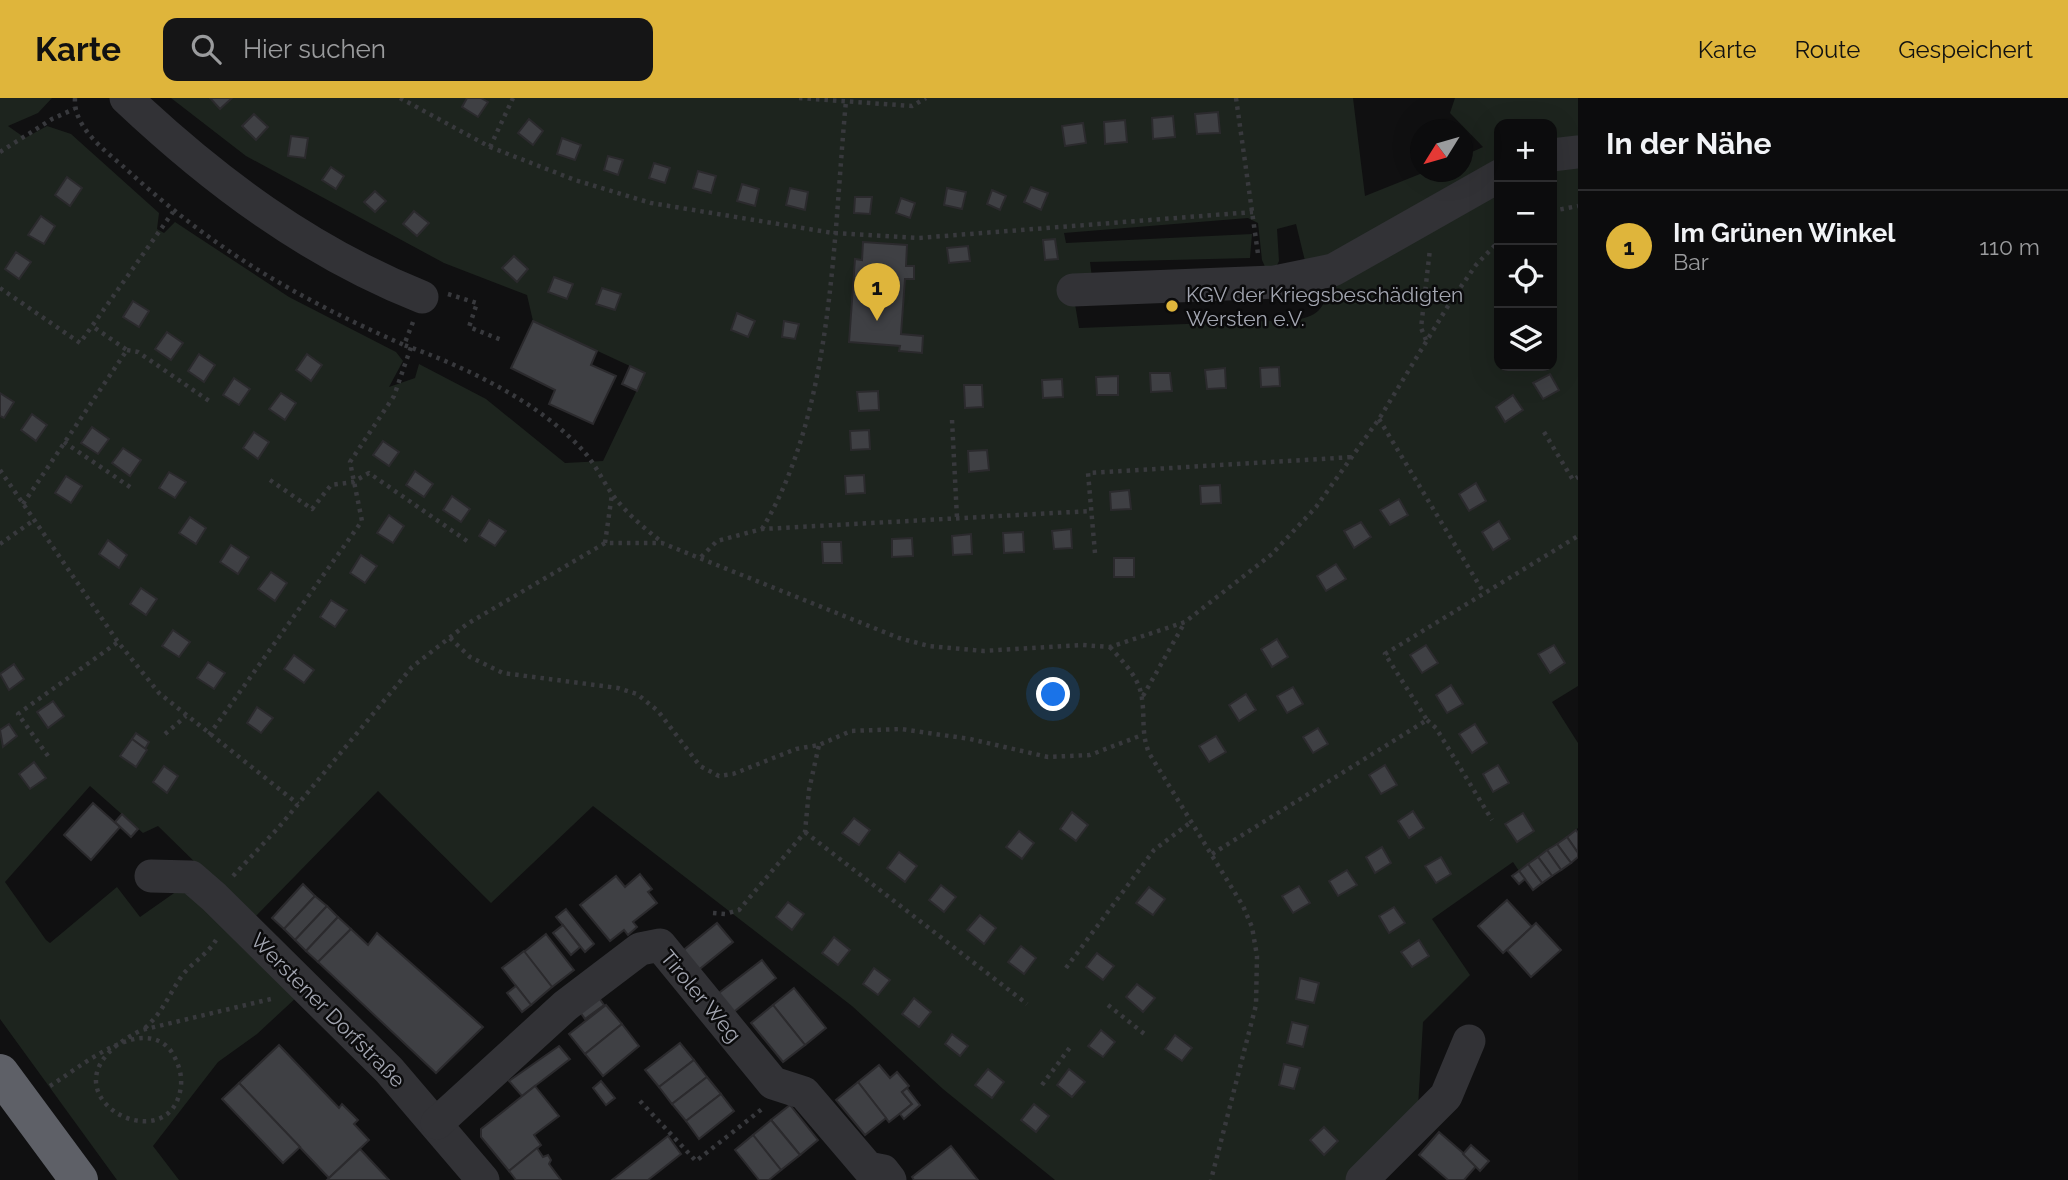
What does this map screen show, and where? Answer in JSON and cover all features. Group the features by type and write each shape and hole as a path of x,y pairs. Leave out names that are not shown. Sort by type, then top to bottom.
{"highway":[{"path":"0,1073 79,1180"}],"street":[{"path":"126,98 185,153 250,203 332,256 431,294"},
{"path":"1557,154 1578,152"},
{"path":"1073,290 1261,283 1333,270 1494,179"},
{"name":"Werstener Dorfstraße","path":"151,876 191,877 221,904 437,1123 483,1180"},
{"name":"Tiroler Weg","path":"437,1123 565,1006 640,949 660,945 773,1083 804,1093 868,1168 883,1171 890,1180"},
{"path":"1362,1180 1446,1096 1469,1041"}],"path":[{"path":"75,98 74,109 94,139 173,212 213,243 293,293 494,384 518,399 584,452 612,494 662,543"},
{"path":"400,98 490,147 575,180 651,203 833,233 918,238 1253,212"},
{"path":"490,147 513,98"},
{"path":"799,98 912,106 923,103 926,98"},
{"path":"1236,98 1261,283"},
{"path":"762,529 788,481 822,353 846,101"},
{"path":"0,152 52,119 74,109"},
{"path":"1557,210 1578,206"},
{"path":"0,288 80,343 173,212"},
{"path":"1426,341 1421,328 1430,251 1430,217"},
{"path":"48,1087 123,1041 143,1038 156,1040 168,1048 177,1062 180,1089 174,1104 160,1117 141,1122 113,1113 102,1100 97,1084 99,1067 108,1051 142,1031 160,1015 183,974 215,943 221,904 298,804 412,667 450,638 605,543 662,543 899,638 929,646 983,651 1082,645 1110,648 1185,622 1272,554 1316,507 1354,457 1476,265 1495,245"},
{"path":"404,345 431,294 477,303 469,327 504,341"},
{"path":"92,326 127,350 138,352 212,403"},
{"path":"209,735 362,521 350,462 394,396 411,347"},
{"path":"23,504 127,350"},
{"path":"1379,419 1484,593"},
{"path":"952,420 957,519"},
{"path":"1544,432 1573,480 1578,477"},
{"path":"64,442 134,489"},
{"path":"1094,553 1088,472 1354,457"},
{"path":"0,470 118,642 159,693 298,804"},
{"path":"270,480 312,509 331,485 352,482 369,473 467,541"},
{"path":"605,543 612,494"},
{"path":"701,557 717,541 762,529 1091,511"},
{"path":"0,544 34,520"},
{"path":"1492,820 1436,728 1427,720 1385,654 1578,536"},
{"path":"1142,697 1185,622"},
{"path":"450,638 470,657 503,673 618,688 637,694 658,711 700,766 719,776 733,774 796,749 819,745 851,731 901,729 970,739 1048,757 1106,751 1121,742 1142,736"},
{"path":"48,756 18,714 118,642"},
{"path":"1110,648 1130,669 1142,697 1142,736 1149,753 1243,906 1252,927 1257,956 1256,1005 1211,1180"},
{"path":"165,734 186,716"},
{"path":"1212,854 1427,720"},
{"path":"713,913 725,914 739,910 805,832 809,790 819,745"},
{"path":"1066,968 1154,849 1192,822"},
{"path":"805,832 1027,1004"},
{"path":"142,1031 292,994 302,984"},
{"path":"1108,1005 1147,1036"},
{"path":"1042,1085 1071,1046"},
{"path":"640,1101 696,1161 788,1089"}],"shaded area":[{"path":"0,98 52,98 38,113 8,126 25,138 47,126 71,134 159,213 157,229 164,233 175,222 289,297 396,352 403,361 389,387 415,378 419,364 486,399 565,463 603,461 645,373 533,321 527,295 444,263 246,156 171,98 1353,98 1365,196 1410,178 1410,182 1466,182 1341,253 1305,261 1296,224 1277,229 1279,261 1276,267 1266,269 1262,260 1258,223 1248,218 1064,233 1066,243 1252,234 1250,258 1090,262 1092,278 1071,280 1079,328 1294,320 1311,316 1323,304 1333,282 1494,188 1494,371 1557,371 1557,164 1578,161 1578,686 1552,702 1578,743 1578,828 1519,871 1513,862 1432,919 1470,975 1423,1022 1418,1107 1348,1180 1055,1180 943,1089 852,1006 593,806 491,903 378,791 253,919 158,826 143,833 90,786 5,882 46,940 50,943 117,887 140,917 177,891 193,890 298,996 257,1034 218,1062 153,1146 179,1180 117,1180 0,1019"},
{"path":"1455,98 1578,98 1578,138 1557,140 1557,119 1494,119 1494,166 1473,178 1473,152 1483,147 1473,137 1473,119 1456,119 1450,113"}],"building":[{"path":"210,98 232,98 220,109"},
{"path":"467,98 481,98 488,102 478,117 462,107"},
{"path":"1218,112 1220,133 1197,134 1195,114"},
{"path":"254,114 268,127 256,140 242,126"},
{"path":"1173,116 1175,137 1153,139 1152,118"},
{"path":"529,119 543,131 533,145 518,133"},
{"path":"1125,120 1127,142 1105,144 1104,122"},
{"path":"1083,123 1086,143 1065,146 1062,126"},
{"path":"291,136 308,138 305,158 288,156"},
{"path":"562,138 581,145 575,160 557,154"},
{"path":"608,156 623,160 618,175 604,170"},
{"path":"654,163 670,168 665,183 649,178"},
{"path":"331,167 344,176 336,189 322,180"},
{"path":"698,171 716,176 711,193 693,188"},
{"path":"67,177 82,188 70,206 55,195"},
{"path":"742,184 759,189 755,206 737,201"},
{"path":"1031,187 1048,193 1041,210 1024,202"},
{"path":"790,188 808,192 805,210 786,205"},
{"path":"947,188 966,192 962,209 944,205"},
{"path":"992,190 1006,196 1000,210 987,204"},
{"path":"375,191 386,201 375,212 364,202"},
{"path":"855,197 872,197 870,214 854,213"},
{"path":"901,198 915,203 910,218 896,213"},
{"path":"414,211 429,223 417,236 403,224"},
{"path":"41,216 55,226 44,244 28,235"},
{"path":"1055,239 1058,259 1045,260 1043,240"},
{"path":"863,242 907,245 906,266 914,266 914,279 905,279 901,334 923,336 922,353 899,351 900,346 849,342 855,259 862,260"},
{"path":"968,246 970,261 949,263 947,248"},
{"path":"16,252 31,262 19,279 5,269"},
{"path":"514,256 528,269 517,282 502,268"},
{"path":"554,277 573,284 567,299 548,292"},
{"path":"602,288 621,294 615,310 596,304"},
{"path":"133,301 149,311 139,327 123,317"},
{"path":"737,313 755,321 748,337 731,330"},
{"path":"533,321 597,351 591,365 616,376 593,424 549,404 555,390 511,368"},
{"path":"784,321 799,324 795,339 782,337"},
{"path":"167,332 183,343 171,360 155,349"},
{"path":"199,354 215,365 204,382 188,371"},
{"path":"307,354 322,365 311,381 296,370"},
{"path":"630,366 645,373 637,391 622,384"},
{"path":"1279,367 1280,386 1261,387 1260,368"},
{"path":"1225,368 1226,388 1207,389 1205,370"},
{"path":"1150,373 1170,373 1172,391 1151,392"},
{"path":"1550,374 1559,390 1543,399 1533,383"},
{"path":"1118,376 1118,395 1097,395 1096,377"},
{"path":"234,378 250,389 239,405 223,395"},
{"path":"1062,379 1063,397 1043,398 1042,380"},
{"path":"964,385 982,385 983,407 965,408"},
{"path":"878,391 879,410 859,411 857,392"},
{"path":"0,393 14,402 4,418 0,416"},
{"path":"281,393 296,403 285,420 269,409"},
{"path":"1513,395 1523,410 1505,422 1496,407"},
{"path":"32,414 47,425 36,441 21,430"},
{"path":"92,427 109,439 98,454 81,443"},
{"path":"869,430 870,449 851,450 850,431"},
{"path":"254,432 269,442 258,459 243,448"},
{"path":"383,441 399,452 389,466 373,455"},
{"path":"123,448 141,460 130,476 112,463"},
{"path":"987,450 989,470 969,472 968,451"},
{"path":"415,471 433,484 424,497 406,485"},
{"path":"169,472 186,482 175,498 159,488"},
{"path":"864,475 865,493 846,494 845,476"},
{"path":"66,476 82,486 71,503 55,493"},
{"path":"1476,483 1486,501 1469,511 1459,494"},
{"path":"1220,485 1221,503 1201,504 1200,486"},
{"path":"1129,490 1131,509 1111,510 1110,492"},
{"path":"452,496 470,509 461,522 443,510"},
{"path":"1399,499 1408,515 1390,525 1380,510"},
{"path":"389,515 404,526 393,543 377,533"},
{"path":"190,517 206,528 196,544 179,533"},
{"path":"489,520 506,531 495,546 479,536"},
{"path":"1499,521 1510,539 1493,550 1482,532"},
{"path":"1361,522 1371,537 1354,548 1344,531"},
{"path":"1071,529 1072,548 1054,549 1052,531"},
{"path":"1023,532 1024,552 1004,553 1003,533"},
{"path":"971,534 972,554 953,555 952,536"},
{"path":"912,538 913,556 892,557 892,539"},
{"path":"108,540 127,555 119,568 99,554"},
{"path":"822,542 841,542 842,563 823,563"},
{"path":"231,545 249,557 238,574 220,562"},
{"path":"361,555 377,566 365,583 350,573"},
{"path":"1114,558 1134,558 1134,577 1114,577"},
{"path":"1336,564 1346,579 1326,591 1317,576"},
{"path":"271,572 287,583 275,601 258,589"},
{"path":"141,588 157,599 146,615 130,604"},
{"path":"331,600 347,610 335,627 320,617"},
{"path":"173,630 190,642 179,657 162,646"},
{"path":"1277,639 1288,657 1272,667 1261,649"},
{"path":"1426,645 1438,663 1422,673 1410,655"},
{"path":"1554,645 1565,663 1550,673 1538,654"},
{"path":"294,655 314,670 304,683 284,669"},
{"path":"208,662 225,673 214,689 197,678"},
{"path":"14,664 24,679 9,690 0,674"},
{"path":"1451,685 1463,704 1447,713 1436,695"},
{"path":"1293,687 1303,704 1287,713 1277,696"},
{"path":"1246,694 1256,710 1239,721 1229,705"},
{"path":"53,701 64,716 48,728 37,712"},
{"path":"257,707 273,718 261,733 247,723"},
{"path":"9,724 17,736 3,747 0,730"},
{"path":"1475,724 1487,743 1472,753 1459,734"},
{"path":"1318,728 1328,744 1313,753 1303,737"},
{"path":"136,733 149,742 145,749 132,739"},
{"path":"1216,736 1226,752 1209,762 1199,746"},
{"path":"132,739 147,750 136,767 120,756"},
{"path":"34,762 46,778 30,789 19,774"},
{"path":"1385,765 1397,785 1381,794 1369,775"},
{"path":"1498,765 1509,783 1493,792 1483,774"},
{"path":"164,766 178,776 167,793 153,782"},
{"path":"93,803 120,827 91,860 64,835"},
{"path":"1413,811 1424,828 1409,838 1398,821"},
{"path":"1072,812 1088,825 1076,841 1060,829"},
{"path":"1523,813 1534,831 1517,842 1505,824"},
{"path":"122,814 138,829 131,837 115,822"},
{"path":"854,818 870,830 859,845 842,833"},
{"path":"1576,830 1578,833 1578,853 1567,837"},
{"path":"1019,831 1034,843 1022,859 1006,847"},
{"path":"1567,837 1578,853 1578,857 1571,863 1557,844"},
{"path":"1557,844 1571,863 1561,870 1547,850"},
{"path":"1382,847 1391,863 1375,873 1366,857"},
{"path":"1547,850 1561,870 1552,876 1538,857"},
{"path":"899,852 917,866 905,882 887,868"},
{"path":"1441,857 1451,874 1436,883 1425,866"},
{"path":"1538,857 1552,876 1542,883 1528,864"},
{"path":"1528,864 1542,883 1533,890 1519,871"},
{"path":"1347,870 1357,885 1338,896 1329,881"},
{"path":"1519,871 1525,879 1519,884 1512,876"},
{"path":"640,874 652,889 648,892 657,903 633,922 637,927 628,935 624,930 610,941 580,905 616,876 625,887"},
{"path":"303,884 315,896 284,929 272,918"},
{"path":"941,885 956,897 944,912 929,900"},
{"path":"1299,886 1310,903 1293,913 1282,896"},
{"path":"1149,887 1165,899 1153,915 1136,903"},
{"path":"315,896 327,906 295,940 284,929"},
{"path":"1507,900 1532,927 1503,953 1478,926"},
{"path":"788,902 804,914 792,930 776,917"},
{"path":"327,906 338,917 306,951 295,940"},
{"path":"1394,907 1405,923 1389,933 1379,916"},
{"path":"566,909 594,944 585,952 556,917"},
{"path":"980,915 996,928 984,944 967,930"},
{"path":"338,917 351,929 318,962 306,951"},
{"path":"717,923 733,942 696,972 680,953"},
{"path":"1536,923 1561,950 1531,977 1507,950"},
{"path":"563,925 580,947 571,955 553,933"},
{"path":"351,929 368,945 377,933 483,1027 436,1073 318,962"},
{"path":"546,934 574,970 552,987 524,952"},
{"path":"834,937 850,950 838,965 822,953"},
{"path":"1419,940 1429,956 1412,967 1401,952"},
{"path":"1021,946 1036,958 1024,974 1008,962"},
{"path":"524,951 552,987 531,1005 502,968"},
{"path":"1097,953 1114,966 1103,980 1086,967"},
{"path":"762,960 776,978 730,1015 715,996"},
{"path":"874,968 890,980 878,995 863,984"},
{"path":"1300,978 1319,983 1314,1003 1296,999"},
{"path":"1137,984 1155,998 1143,1012 1126,997"},
{"path":"516,986 531,1005 522,1012 507,993"},
{"path":"794,988 826,1028 805,1045 773,1005"},
{"path":"597,995 604,1005 585,1019 578,1009"},
{"path":"914,998 931,1012 919,1027 902,1014"},
{"path":"606,1005 622,1024 585,1054 569,1034"},
{"path":"773,1005 805,1045 783,1062 751,1023"},
{"path":"1292,1022 1308,1026 1303,1047 1287,1043"},
{"path":"622,1024 639,1046 603,1076 585,1054"},
{"path":"1101,1030 1115,1042 1103,1057 1088,1046"},
{"path":"952,1034 968,1046 960,1056 945,1044"},
{"path":"1175,1035 1192,1048 1182,1061 1165,1049"},
{"path":"680,1043 694,1060 659,1087 645,1070"},
{"path":"279,1045 339,1108 342,1104 358,1120 354,1124 369,1140 329,1178 239,1083"},
{"path":"559,1046 570,1059 522,1096 509,1081"},
{"path":"694,1060 707,1077 672,1104 659,1087"},
{"path":"1284,1064 1300,1068 1294,1089 1279,1085"},
{"path":"879,1065 890,1078 897,1072 909,1086 902,1092 912,1104 889,1122 858,1082"},
{"path":"988,1069 1004,1082 992,1098 975,1085"},
{"path":"1069,1069 1085,1082 1072,1097 1057,1085"},
{"path":"707,1077 721,1094 686,1121 672,1104"},
{"path":"601,1081 615,1098 606,1105 593,1088"},
{"path":"858,1082 886,1118 865,1135 836,1100"},
{"path":"239,1083 300,1147 283,1163 222,1099"},
{"path":"535,1086 559,1116 534,1135 541,1145 509,1171 481,1137 481,1129"},
{"path":"907,1088 920,1105 904,1119 900,1114 912,1104 902,1092"},
{"path":"721,1094 734,1111 699,1139 686,1121"},
{"path":"1034,1104 1049,1116 1036,1132 1021,1120"},
{"path":"790,1105 818,1140 800,1155 771,1120"},
{"path":"771,1120 800,1155 781,1170 753,1135"},
{"path":"1324,1127 1338,1141 1324,1155 1310,1140"},
{"path":"1439,1132 1477,1165 1464,1180 1448,1180 1419,1155"},
{"path":"753,1135 781,1170 769,1180 759,1180 735,1150"},
{"path":"668,1136 681,1154 648,1180 612,1180"},
{"path":"1471,1145 1489,1161 1480,1171 1463,1154"},
{"path":"951,1146 978,1180 914,1180 912,1177"},
{"path":"537,1148 543,1157 548,1155 551,1160 549,1164 561,1180 516,1180 509,1171"},
{"path":"360,1149 389,1180 327,1180 329,1178"}],"place":[{"name":"KGV der Kriegsbeschädigten Wersten e.V.","path":"1172,306"},
{"name":"Im Grünen Winkel","path":"877,321"}]}
